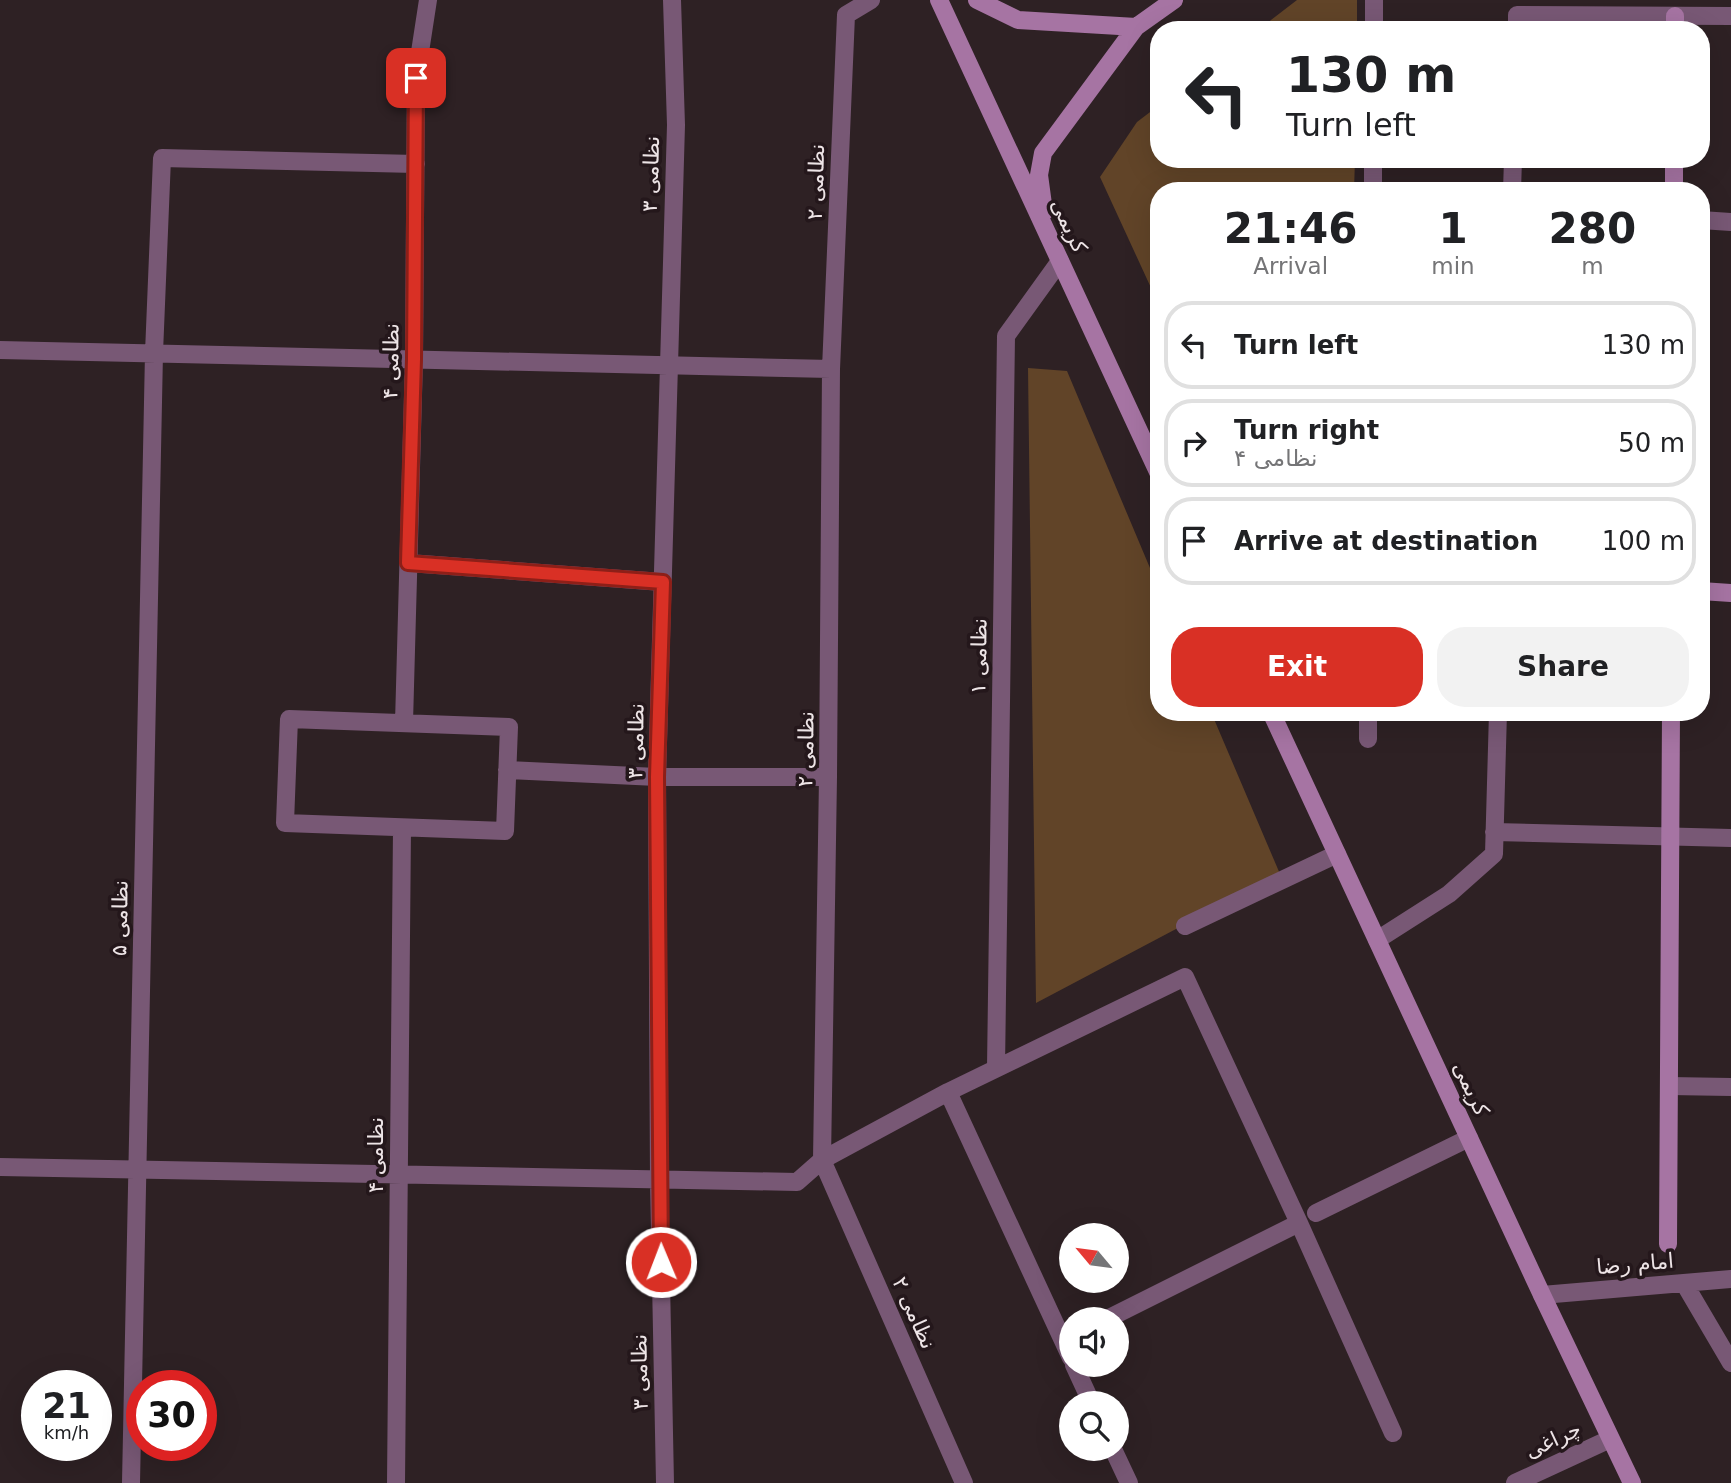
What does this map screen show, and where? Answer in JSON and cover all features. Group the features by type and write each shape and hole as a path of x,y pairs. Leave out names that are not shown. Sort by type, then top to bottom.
{"street":[{"name":"نظامی ۴","path":"404,723 414,359 416,78 428,0"},
{"name":"نظامی ۳","path":"665,1483 659,1180 657,777 676,125 672,0"},
{"name":"نظامی ۲","path":"871,0 846,15 831,369 822,1160 964,1483"},
{"name":"کریمی","path":"939,0 1150,455"},
{"path":"977,0 1018,20 1136,27"},
{"path":"1047,232 1039,175 1042,153 1136,27 1174,0"},
{"path":"1374,0 1374,21"},
{"path":"1517,21 1517,15 1636,21"},
{"path":"1691,21 1731,16"},
{"name":"نظامی ۵","path":"131,1483 154,354 162,158 416,164"},
{"path":"1710,221 1731,222"},
{"name":"نظامی ۱","path":"996,1068 1006,336 1060,261"},
{"path":"0,350 831,369"},
{"path":"408,563 663,582"},
{"path":"1710,592 1731,593"},
{"path":"289,719 509,727 507,770 505,831 285,823 289,719"},
{"name":"کریمی","path":"1274,721 1632,1483"},
{"path":"1368,721 1368,739"},
{"path":"1377,940 1449,894 1494,854 1498,721"},
{"path":"1668,1244 1671,721"},
{"path":"507,770 657,777 828,777"},
{"name":"نظامی ۴","path":"396,1483 402,828"},
{"path":"1494,832 1731,838"},
{"path":"1185,926 1337,854"},
{"path":"0,1167 797,1182 822,1160 948,1092 1185,976 1393,1433"},
{"path":"1669,1086 1731,1087"},
{"path":"948,1092 1059,1321"},
{"path":"1316,1213 1469,1138"},
{"path":"1129,1308 1299,1223"},
{"name":"امام رضا","path":"1542,1295 1731,1279"},
{"path":"1684,1283 1731,1363"},
{"name":"چراغی","path":"1515,1483 1610,1438"},
{"path":"1119,1461 1129,1483"}],"shaded area":[{"path":"1297,0 1357,0 1357,21 1270,21"},
{"path":"1150,112 1150,168 1355,168 1354,182 1150,182 1150,286 1100,177 1137,122"},
{"path":"1028,368 1067,371 1150,568 1150,721 1215,721 1280,874 1036,1003"}],"route":[{"path":"416,78 414,359 408,563 663,582 657,777 661,1262"}]}
